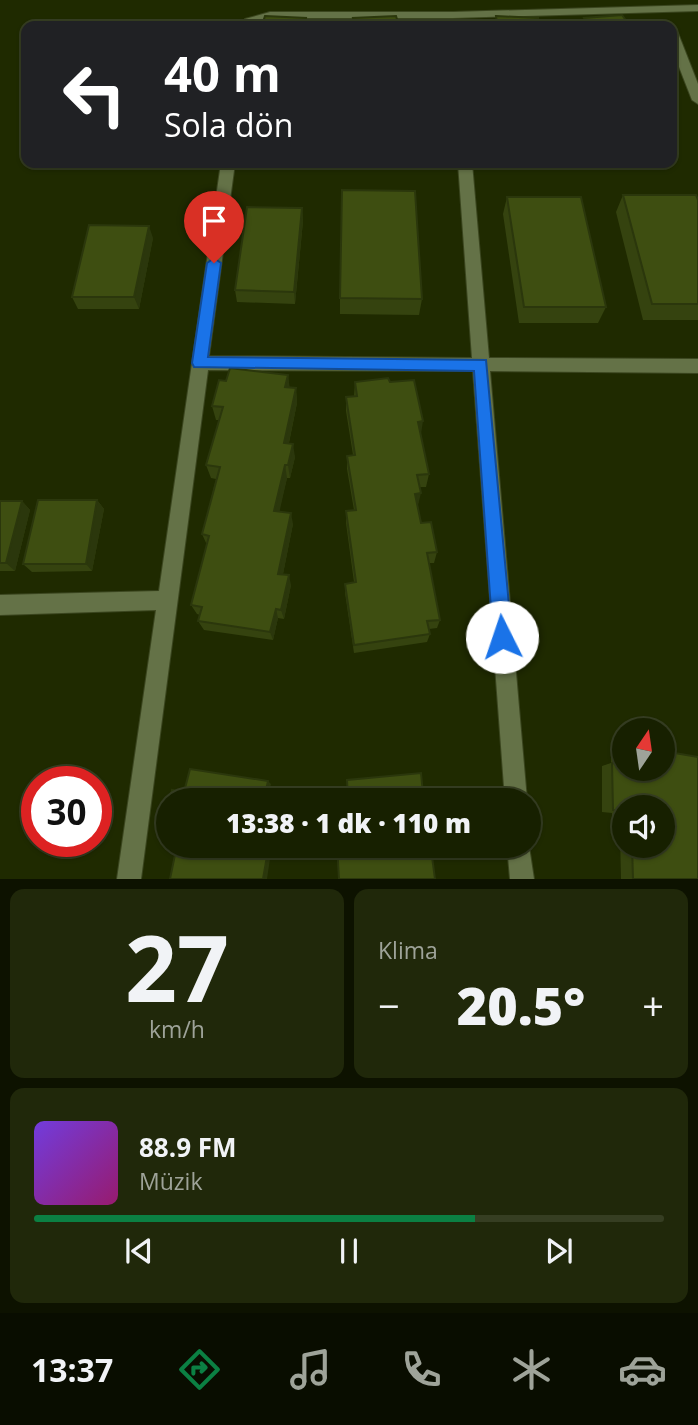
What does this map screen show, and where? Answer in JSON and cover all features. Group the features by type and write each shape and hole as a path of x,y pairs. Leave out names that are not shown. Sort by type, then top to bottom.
{"street":[{"path":"452,0 453,21"},
{"path":"661,4 668,21"},
{"path":"249,21 270,15 453,21 661,4 698,8"},
{"path":"677,46 698,100"},
{"path":"129,879 227,168"},
{"path":"464,168 515,788"},
{"path":"200,363 698,366"},
{"path":"0,605 167,600"},
{"path":"520,858 522,879"}],"building":[{"path":"622,15 626,21 586,21 584,18"},
{"path":"265,16 306,18 306,21 263,21"},
{"path":"396,16 398,21 354,21 353,18"},
{"path":"496,16 538,18 538,21 497,21"},
{"path":"342,190 415,191 422,299 340,298"},
{"path":"623,195 696,195 698,304 652,304"},
{"path":"507,197 581,197 606,307 524,307"},
{"path":"247,207 302,208 294,292 235,290"},
{"path":"89,225 149,226 134,297 72,297"},
{"path":"230,368 288,375 285,387 296,388 284,443 293,444 274,511 291,513 278,574 289,575 281,610 276,609 270,632 198,621 202,607 191,605 209,536 202,534 220,467 206,465 223,407 212,406 219,380 226,381"},
{"path":"388,378 390,382 414,380 423,421 418,422 429,474 417,475 421,493 415,494 421,523 431,522 437,552 427,553 440,620 427,621 430,634 354,645 345,584 356,582 346,511 356,510 347,456 355,455 346,397 357,396 355,382"},
{"path":"38,500 97,500 86,564 23,564"},
{"path":"0,501 22,501 6,563 0,563"},
{"path":"676,753 698,757 698,879 633,879 632,858 675,858 675,795 613,795 612,781 675,781"},
{"path":"190,769 268,781 267,788 185,788"},
{"path":"421,773 422,788 347,788 347,780"},
{"path":"174,858 267,858 263,879 170,879"},
{"path":"338,858 432,858 435,879 339,879"}],"route":[{"path":"214,263 200,363 481,365 502,637"}]}
